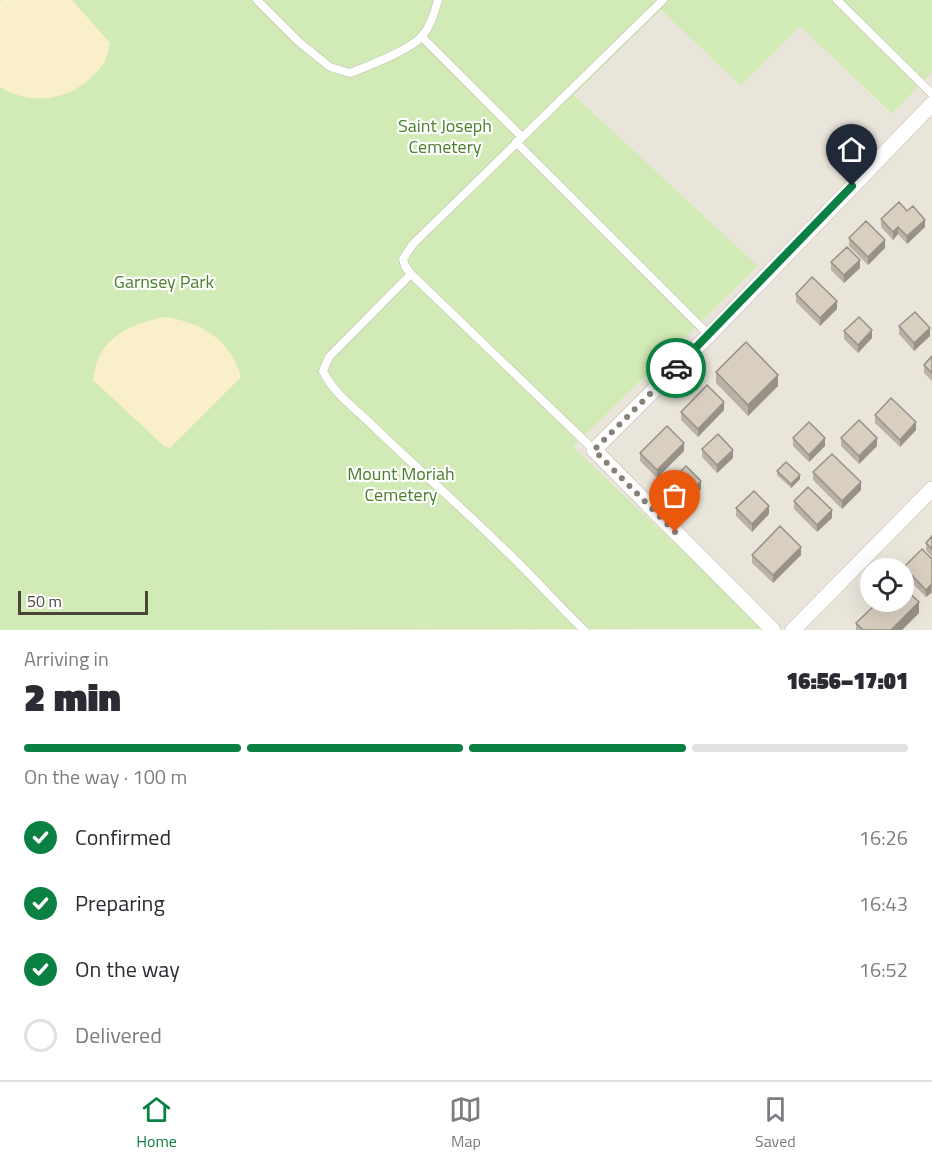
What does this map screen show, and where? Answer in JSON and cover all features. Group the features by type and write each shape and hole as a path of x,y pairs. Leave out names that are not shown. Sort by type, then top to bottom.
{"street":[{"path":"774,630 594,450 709,335 932,104"},
{"path":"793,630 932,489"}],"lane":[{"path":"257,0 299,42 330,67 350,74 393,54 422,37 438,0"},
{"path":"594,450 411,274 405,266 404,259 413,244 518,139 663,0"},
{"path":"837,0 932,94"},
{"path":"422,37 709,335"},
{"path":"411,274 329,357 323,371 341,395 501,545 548,596 584,630"}],"shaded area":[{"path":"661,10 741,86 800,25 891,114 932,72 932,630 765,630 573,447 758,266 574,95"}],"green space":[{"path":"0,0 932,0 932,72 892,114 800,26 741,86 661,10 574,95 758,266 573,447 765,629 0,630"}],"sand":[{"path":"2,0 72,0 110,43 99,70 76,89 55,97 22,96 0,87 0,2"},
{"path":"166,317 192,324 213,335 230,353 241,377 170,448 165,447 93,380 97,361 102,351 117,336 135,325"}],"building":[{"path":"899,202 907,211 913,206 925,220 907,236 898,227 893,232 881,219"},
{"path":"866,221 885,240 868,257 849,238"},
{"path":"847,247 860,260 844,275 831,262"},
{"path":"812,277 837,301 820,318 796,294"},
{"path":"915,312 930,328 914,343 899,326"},
{"path":"859,317 872,330 858,345 844,331"},
{"path":"746,342 778,375 748,405 716,372"},
{"path":"932,356 932,373 924,365"},
{"path":"707,385 724,402 698,429 681,412"},
{"path":"891,398 916,422 900,440 875,415"},
{"path":"859,420 877,438 859,456 841,438"},
{"path":"809,422 825,438 809,455 793,438"},
{"path":"667,426 684,443 657,470 640,453"},
{"path":"718,434 733,450 717,465 702,449"},
{"path":"832,454 861,482 842,501 813,472"},
{"path":"786,462 800,475 791,484 777,471"},
{"path":"686,466 701,481 686,497 670,482"},
{"path":"808,487 832,510 817,525 794,501"},
{"path":"754,491 769,506 752,524 736,508"},
{"path":"780,526 801,547 773,575 752,555"},
{"path":"932,536 932,549 926,543"},
{"path":"922,549 932,559 932,586 926,590 914,577 913,558"},
{"path":"914,597 919,602 914,607"},
{"path":"868,612 909,612 891,630 863,630 856,623"}],"way so far":[{"path":"675,532 594,450 676,368"}],"route":[{"path":"676,368 852,186"}],"park label":[{"name":"Saint Joseph Cemetery","path":"445,136"},
{"name":"Garnsey Park","path":"164,282"},
{"name":"Mount Moriah Cemetery","path":"401,484"}]}
